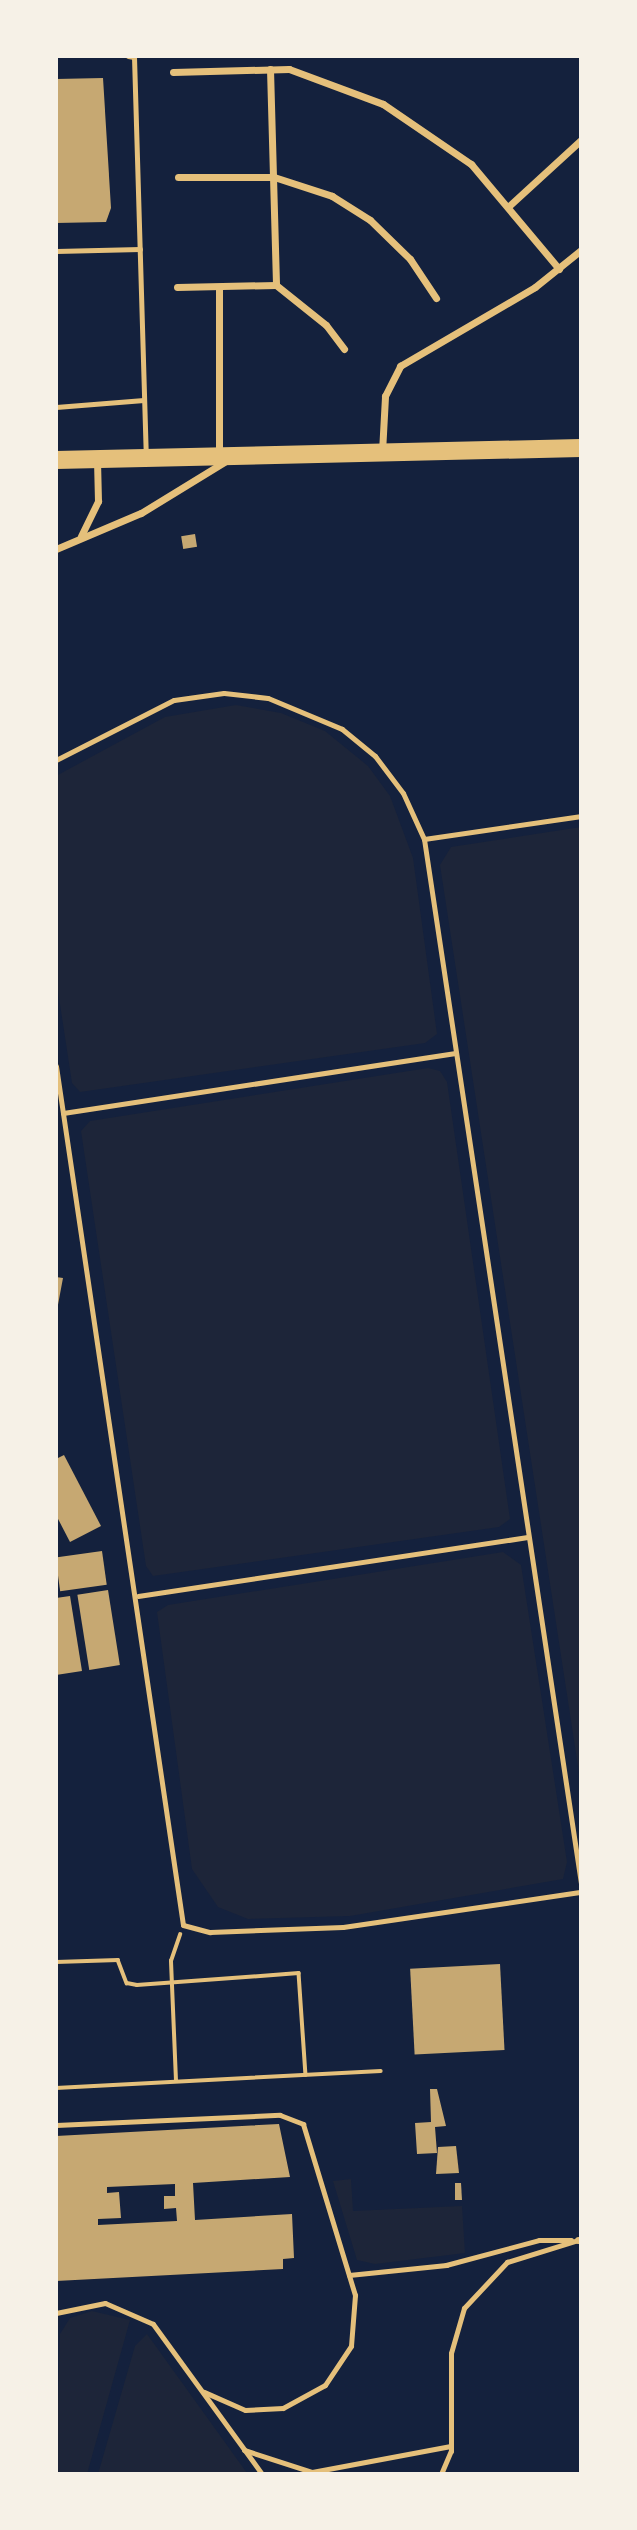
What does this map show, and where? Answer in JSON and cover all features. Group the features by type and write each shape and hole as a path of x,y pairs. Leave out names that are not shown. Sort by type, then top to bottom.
{"main road":[{"path":"56,460 581,448"}],"street":[{"path":"270,69 276,285"},
{"path":"173,72 270,69 319,77 411,118 454,149 510,205 559,269"},
{"path":"510,205 581,140"},
{"path":"178,177 274,177 305,184 370,220 410,259 436,298"},
{"path":"382,453 385,396 400,366 559,269 581,250"},
{"path":"177,287 276,285 326,325 344,349"},
{"path":"56,549 80,536 141,513 227,456 219,287"},
{"path":"80,536 98,501 97,459"}],"lane":[{"path":"128,56 134,57 146,457"},
{"path":"56,251 140,249"},
{"path":"56,407 144,400"},
{"path":"56,759 174,700 224,693 268,698 342,729 376,756 403,793 424,839 581,1883"},
{"path":"424,839 581,816"},
{"path":"63,1113 455,1053"},
{"path":"56,1066 138,1596 183,1924 209,1932 343,1927 581,1892"},
{"path":"138,1596 527,1537"},
{"path":"56,2126 280,2115 298,2120 313,2142 349,2275 356,2320 351,2347 316,2393 265,2411 204,2392"},
{"path":"349,2275 466,2262 539,2240 579,2240"},
{"path":"441,2474 451,2446 451,2353 464,2308 507,2262 579,2240"},
{"path":"56,2313 105,2303 127,2309 153,2323 262,2474"},
{"path":"244,2450 312,2472 451,2446"}],"path":[{"path":"176,2081 171,1961 183,1924"},
{"path":"56,1962 118,1960 127,1983 299,1973 306,2075"},
{"path":"56,2088 381,2071"}],"shaded area":[{"path":"236,705 281,713 325,731 368,766 390,796 413,858 437,1034 425,1043 80,1092 72,1083 56,978 56,776 165,717"},
{"path":"581,827 581,1786 440,865 451,847"},
{"path":"428,1068 440,1071 447,1082 510,1519 499,1527 153,1576 146,1566 81,1131 90,1121"},
{"path":"503,1552 521,1565 567,1862 563,1879 350,1916 248,1919 218,1907 192,1869 157,1612 168,1605"},
{"path":"351,2179 353,2211 462,2206 465,2253 375,2264 357,2260 333,2181"},
{"path":"92,2311 130,2320 87,2474 56,2474 60,2334 70,2318"},
{"path":"147,2334 247,2473 98,2474 135,2346"}],"building":[{"path":"103,78 111,208 106,222 56,223 56,79"},
{"path":"195,534 197,547 183,549 181,536"},
{"path":"56,1277 63,1278 57,1310 56,1310"},
{"path":"64,1455 101,1526 70,1542 56,1515 56,1459"},
{"path":"102,1551 107,1585 60,1591 56,1557"},
{"path":"108,1590 120,1665 89,1670 77,1595"},
{"path":"70,1596 82,1671 56,1675 56,1598"},
{"path":"500,1964 505,2050 415,2055 410,1969"},
{"path":"430,2089 437,2089 446,2126 435,2127 437,2153 417,2154 415,2123 431,2122"},
{"path":"279,2124 290,2177 193,2183 195,2220 292,2214 294,2258 283,2259 283,2269 56,2281 56,2136","holes":["175,2184 175,2196 164,2196 164,2209 176,2208 177,2221 98,2225 98,2219 121,2218 119,2192 107,2193 107,2187"]},
{"path":"456,2146 459,2173 436,2174 438,2147"},
{"path":"455,2183 461,2183 462,2200 455,2200"}]}
